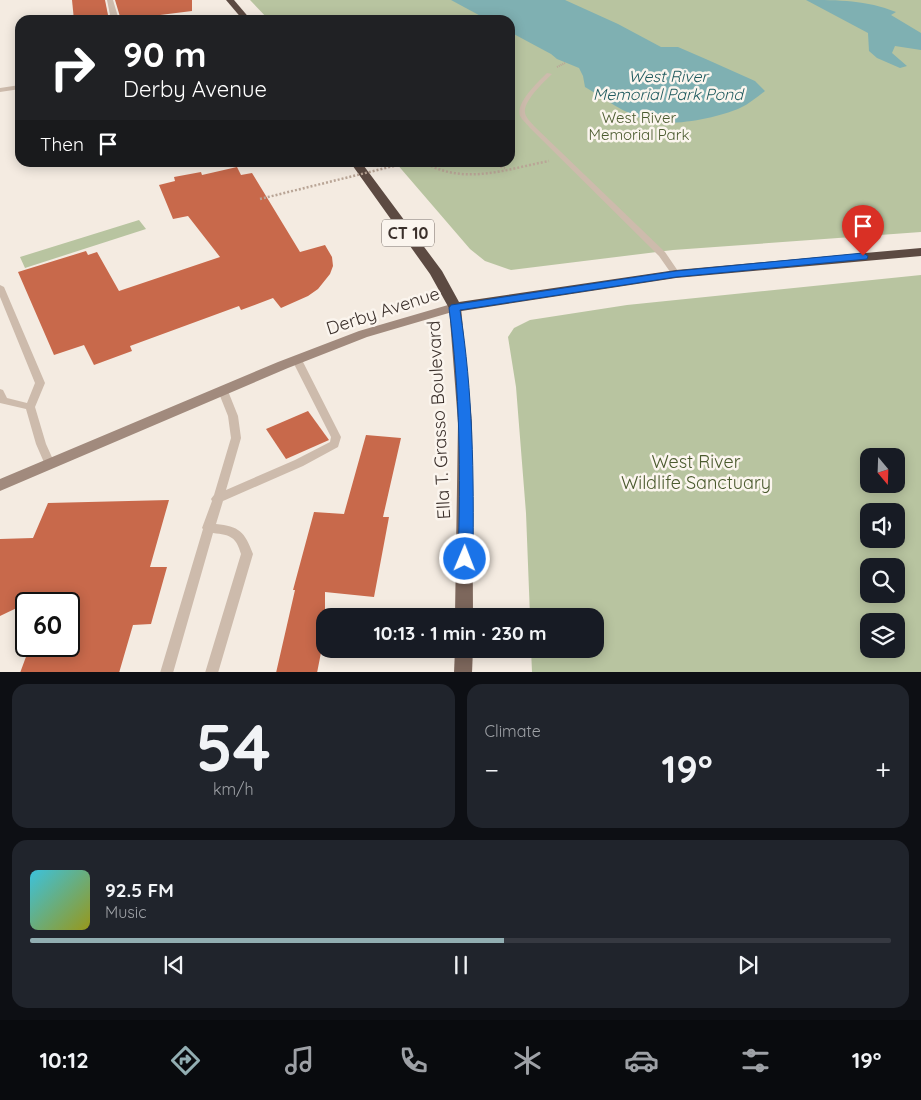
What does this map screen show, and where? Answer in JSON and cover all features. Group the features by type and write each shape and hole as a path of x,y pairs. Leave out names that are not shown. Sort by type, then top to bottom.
{"highway":[{"path":"230,0 243,15"},
{"name":"Ella T. Grasso Boulevard","path":"359,167 437,274 454,308"},
{"name":"Derby Avenue","path":"454,308 676,274 921,252"}],"main road":[{"name":"Derby Avenue","path":"0,485 363,334 454,308"},
{"name":"Ella T. Grasso Boulevard","path":"454,308 460,345 467,497 464,608"},
{"path":"463,672 464,658"}],"street":[{"path":"110,0 114,15"},
{"path":"0,90 15,88"}],"lane":[{"path":"549,74 528,98 522,108 522,114 532,127 662,254 676,274"},
{"path":"0,287 40,383 30,407 41,444 50,464"},
{"path":"216,499 300,463 334,444 336,437 297,360"},
{"path":"166,672 216,499 236,438 234,416 223,391"},
{"path":"0,392 3,400 30,407"},
{"path":"208,528 232,530 243,539 247,554 211,672"}],"path":[{"path":"433,167 444,173 464,176 564,158"},
{"path":"260,199 390,167"},
{"path":"501,167 508,169"}],"green space":[{"name":"West River Memorial Park","path":"250,0 921,0 921,232 673,250 511,270 485,261 470,249 399,167 515,167 515,15 264,15"},
{"path":"139,220 146,229 25,268 20,257"},
{"name":"West River Wildlife Sanctuary","path":"921,275 921,672 532,672 531,658 604,658 604,608 530,608 526,513 516,387 508,337 514,328 530,320 627,305"}],"water":[{"name":"West River Memorial Park Pond","path":"451,0 565,0 618,24 661,47 678,47 755,81 765,91 740,108 719,115 693,121 667,123 646,120 622,110 585,87 579,68 557,59 515,35 515,15 479,15"},
{"path":"806,0 863,3 896,12 891,15 921,33 921,50 895,46 892,53 907,66 900,68 877,58 869,51 868,33"}],"building":[{"path":"72,0 105,0 108,15 74,15"},
{"path":"115,0 192,0 192,11 160,15 120,15"},
{"path":"237,167 241,175 252,173 300,252 325,245 332,257 333,266 330,274 318,289 308,296 281,308 273,298 241,310 239,306 130,346 132,351 94,365 84,345 54,355 18,272 86,251 88,255 97,252 119,291 220,257 188,216 173,219 159,185 175,181 174,177 201,172 202,175"},
{"path":"308,411 329,440 286,459 266,429"},
{"path":"366,435 401,438 383,517 389,517 374,597 325,592 325,608 316,608 316,658 320,658 317,672 276,672 295,590 293,590 314,512 344,514"},
{"path":"169,500 150,567 167,567 151,624 133,625 119,672 20,672 26,657 80,657 80,592 15,592 15,609 0,616 0,539 33,538 48,503"}],"route":[{"path":"465,559 467,497 460,345 454,308 676,274 863,256"}]}
